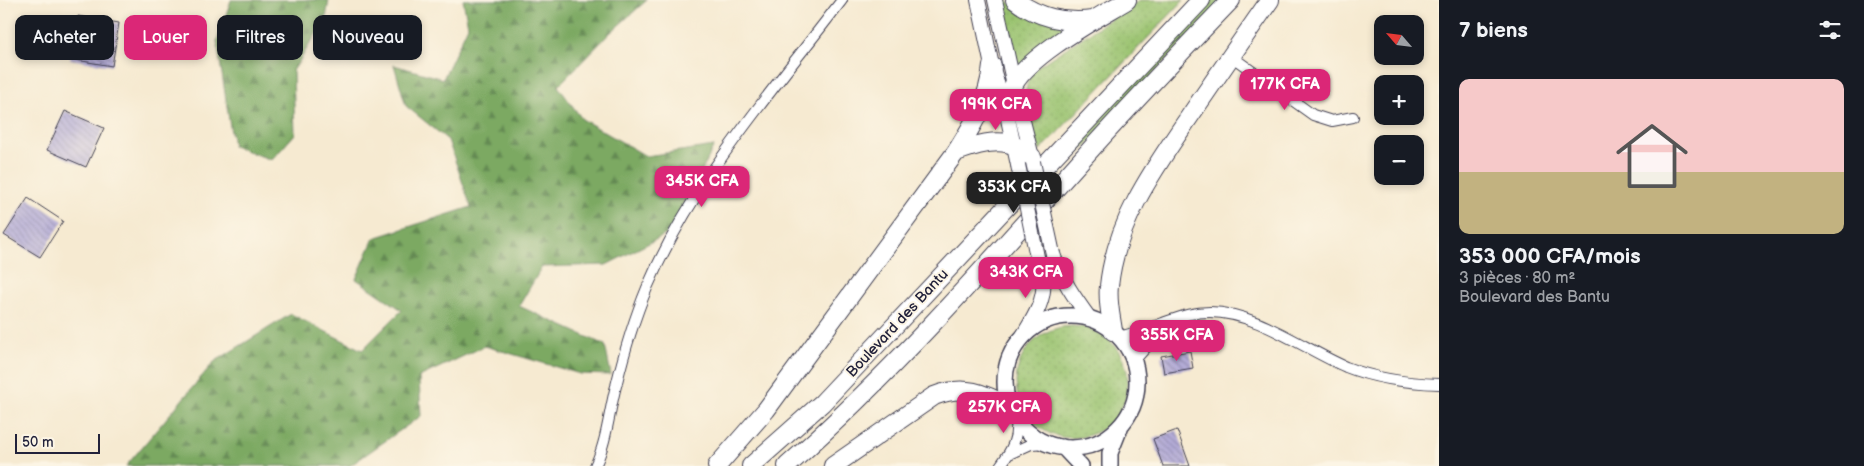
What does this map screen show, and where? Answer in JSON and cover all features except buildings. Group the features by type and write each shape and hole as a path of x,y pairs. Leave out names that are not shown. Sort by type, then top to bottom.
{"highway":[{"path":"1015,0 1037,13 1060,20 1082,22 1096,20"},
{"path":"1006,110 1014,85 1020,75 1037,58 1127,0"},
{"name":"Boulevard des Bantu","path":"751,466 822,403 1201,0"},
{"name":"Boulevard des Bantu","path":"787,466 814,442 940,317 1085,155 1231,0"},
{"path":"1116,334 1109,304 1109,285 1115,255 1129,213 1153,170 1270,0"},
{"path":"718,466 766,410 956,152 983,106 991,81 992,66"},
{"path":"956,152 970,146 998,142 1014,145 1028,162"},
{"path":"833,466 934,396 946,391 962,389 993,398 1014,413"}],"main road":[{"path":"1110,466 1113,444 1125,420 1132,404 1136,388 1134,362 1126,346 1116,334 1090,319 1077,316 1052,319 1029,332 1020,341 1014,350 1007,368 1006,389 1014,413 1030,433 1047,443 1063,447 1083,447 1102,440 1125,420"},
{"path":"1063,447 1081,466"}],"street":[{"path":"595,466 610,417 630,337 646,289 663,252 689,206 713,170 842,0"},
{"path":"978,0 992,66 1006,110 1014,145"},
{"path":"995,0 1014,85 1028,162 1037,257 1043,280 1041,300 1036,314 1020,341"},
{"path":"1232,56 1313,115 1332,121 1353,117"},
{"path":"1028,162 1060,274 1090,319"},
{"path":"1116,334 1170,320 1181,315 1198,313 1234,314 1251,319 1309,350 1364,374 1407,382 1439,384"},
{"path":"1134,362 1170,320"},
{"path":"1000,466 1009,454 1016,439 1014,413"},
{"path":"1009,454 1031,444 1047,443"}],"green space":[{"path":"231,0 329,0 326,15 313,15 313,39 303,55 303,15 226,15"},
{"path":"463,0 647,0 610,33 558,86 582,119 646,156 714,146 673,231 606,265 542,267 519,306 605,345 611,375 580,374 485,346 419,377 421,416 351,465 126,466 214,362 291,314 362,350 402,310 356,279 374,238 471,207 448,140 406,106 394,65 443,79 468,26"},
{"path":"1002,0 1006,0 1017,8 1074,27 1018,68"},
{"path":"1140,0 1184,0 1040,151 1027,108 1027,86 1030,76 1037,67"},
{"path":"1211,0 1223,0 1042,192 1040,180"},
{"path":"220,60 300,60 293,71 295,134 272,160 233,146"},
{"path":"1072,326 1094,330 1112,342 1124,360 1128,382 1124,404 1112,422 1094,434 1072,438 1050,434 1032,422 1020,404 1016,382 1020,360 1032,342 1050,330"}]}
